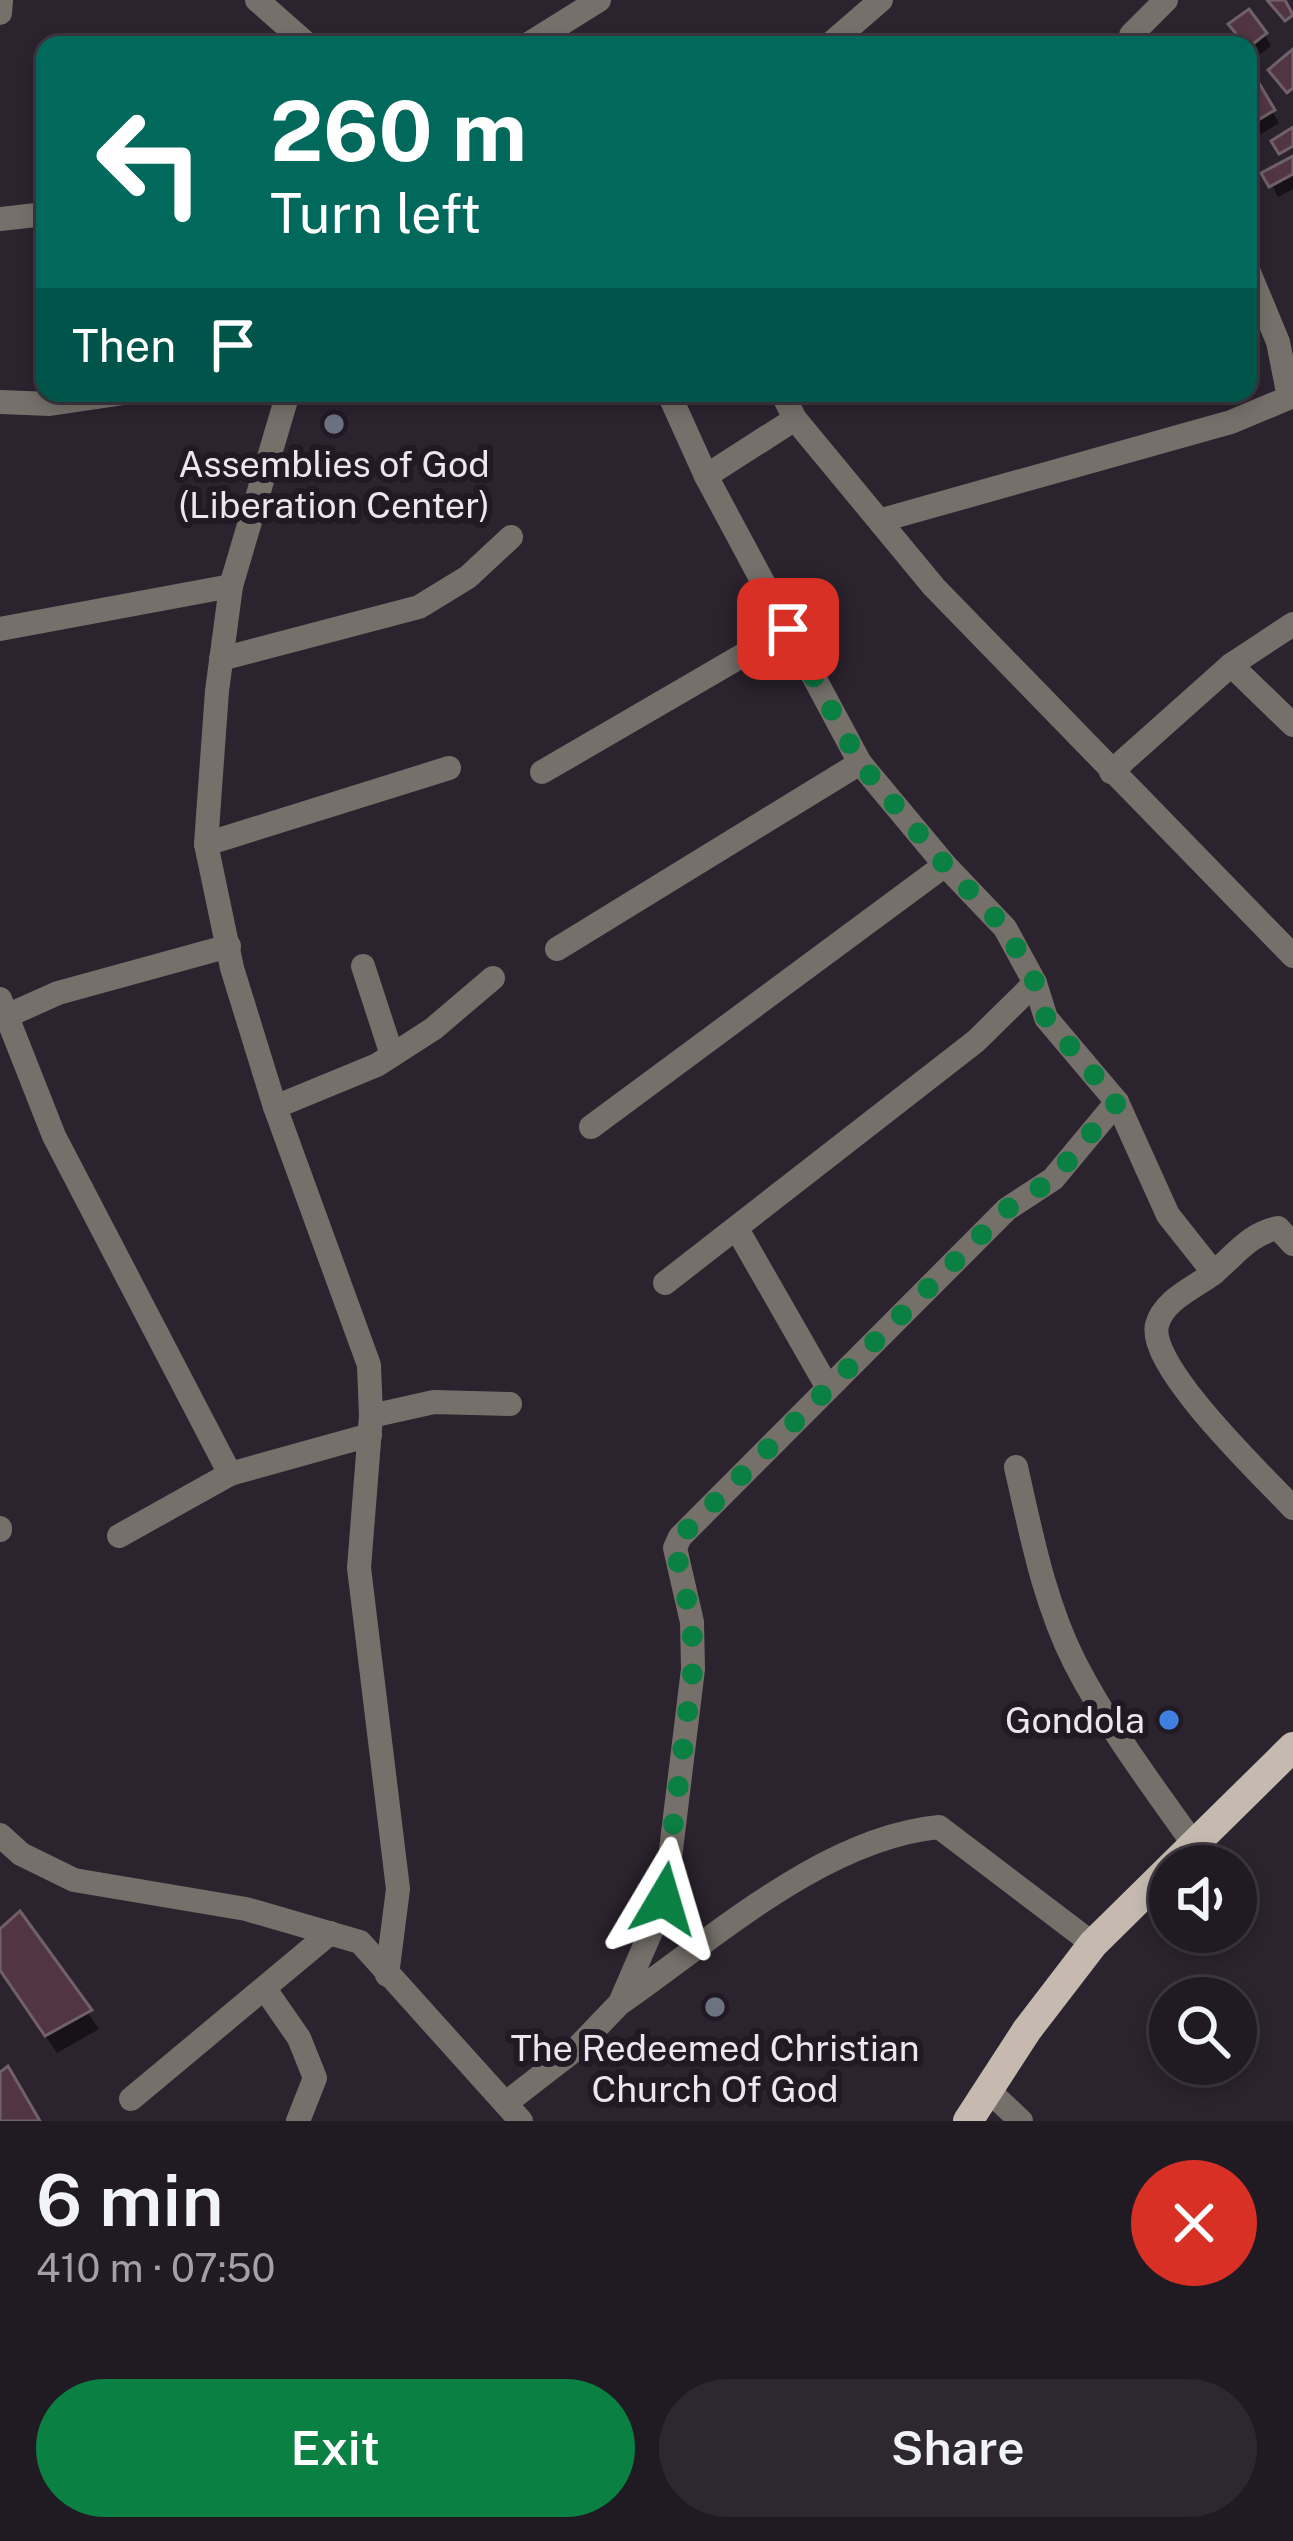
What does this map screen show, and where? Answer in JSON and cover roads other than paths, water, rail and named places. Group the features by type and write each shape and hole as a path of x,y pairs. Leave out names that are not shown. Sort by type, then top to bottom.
{"main road":[{"path":"968,2121 1027,2030 1093,1944 1293,1747"}],"street":[{"path":"0,13 1,0"},
{"path":"257,0 298,36"},
{"path":"840,36 881,0"},
{"path":"1132,36 1166,0"},
{"path":"546,36 590,3"},
{"path":"0,219 36,215"},
{"path":"882,520 1231,422 1291,397 1277,341 1257,292"},
{"path":"0,402 63,402"},
{"path":"285,402 232,586 221,659 206,844 232,968 275,1107 370,1365 371,1426 359,1568 398,1889 386,1975"},
{"path":"673,402 706,476 860,763 1005,928 1035,982 1046,1018 1117,1102 1168,1215 1214,1273"},
{"path":"786,402 795,419 934,586 1293,956"},
{"path":"706,476 795,419"},
{"path":"221,659 419,608 468,577 511,537"},
{"path":"0,629 232,586"},
{"path":"1111,772 1231,665 1293,624"},
{"path":"542,772 788,629"},
{"path":"1231,665 1293,724"},
{"path":"556,949 860,763"},
{"path":"206,844 449,768"},
{"path":"591,1126 945,865"},
{"path":"229,946 2,1012 54,1136 230,1474"},
{"path":"363,966 392,1055"},
{"path":"275,1107 392,1055 433,1029 493,978"},
{"path":"665,1283 976,1041 1035,982"},
{"path":"620,2003 664,1899 693,1669 692,1622 675,1548 690,1524 1007,1209 1053,1179 1117,1102"},
{"path":"1293,1244 1278,1228 1258,1232 1168,1307 1157,1325 1159,1346 1175,1378 1293,1508"},
{"path":"737,1229 828,1388"},
{"path":"119,1536 230,1474 434,1402 510,1404"},
{"path":"1016,1467 1040,1573 1073,1660 1126,1750 1192,1843"},
{"path":"0,1835 21,1853 74,1880 246,1909 360,1942 514,2112 620,2003 783,1889 866,1843 913,1829 939,1827 1093,1944"},
{"path":"131,2099 330,1934"},
{"path":"265,1989 299,2038 315,2078 298,2121"},
{"path":"988,2090 1021,2121"}],"place":[{"name":"Assemblies of God (Liberation Center)","path":"334,424"},
{"name":"Gondola","path":"1169,1720"},
{"name":"The Redeemed Christian Church Of God","path":"715,2007"}]}
